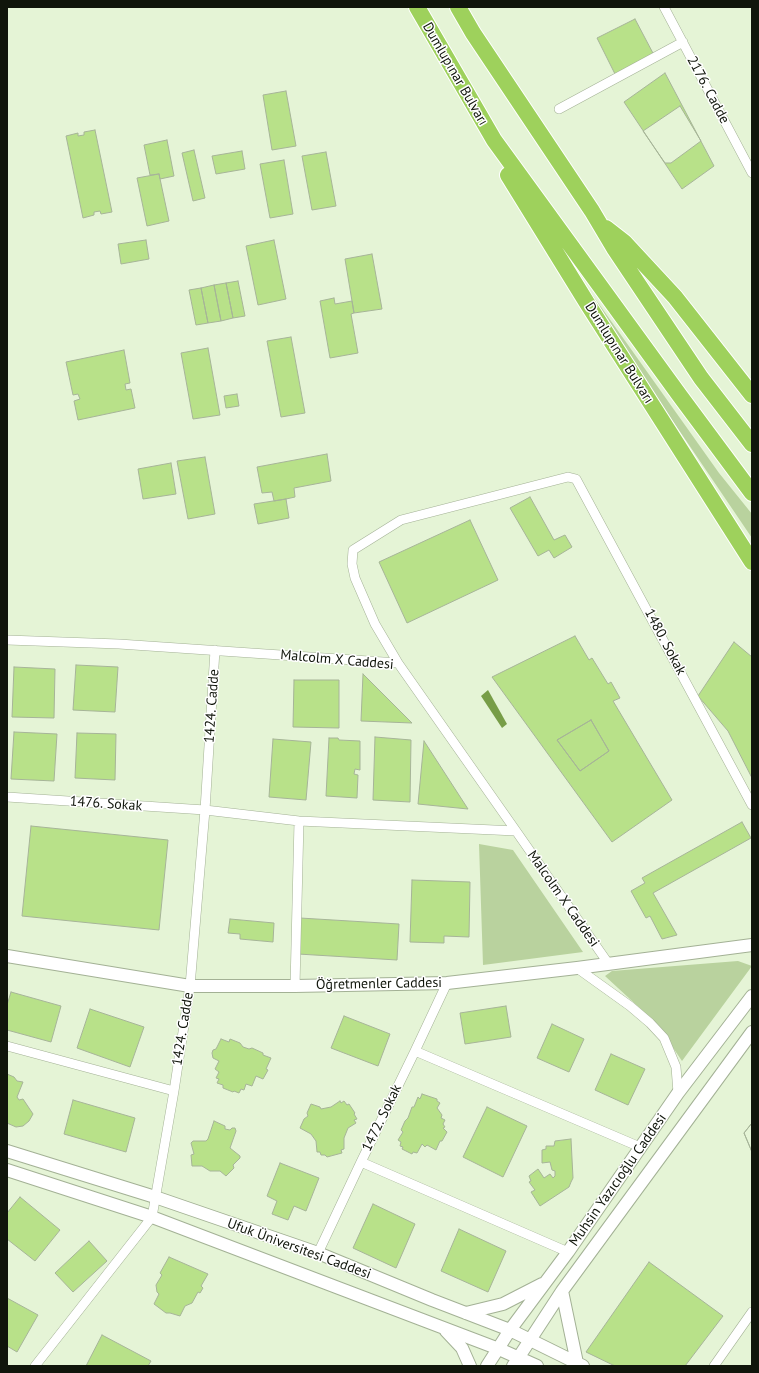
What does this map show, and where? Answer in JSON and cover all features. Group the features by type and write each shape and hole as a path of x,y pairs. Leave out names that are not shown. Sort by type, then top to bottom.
{"highway":[{"name":"Dumlupınar Bulvarı","path":"417,7 494,140 752,493"},
{"path":"458,7 473,33 701,378 752,444"},
{"name":"Dumlupınar Bulvarı","path":"494,140 506,172 587,303 752,562"},
{"path":"596,217 624,242 675,297 752,395"}],"main road":[{"name":"Öğretmenler Caddesi","path":"7,956 190,986 295,986 447,983 752,945"},
{"name":"Muhsin Yazıcıoğlu Caddesi","path":"487,1366 510,1330 568,1252 678,1093 752,996"},
{"name":"Muhsin Yazıcıoğlu Caddesi","path":"516,1362 562,1291 752,1032"},
{"name":"Ufuk Üniversitesi Caddesi","path":"7,1151 155,1197 318,1254 510,1330 580,1365"},
{"name":"Ufuk Üniversitesi Caddesi","path":"7,1170 152,1217 499,1349 516,1362 537,1366"},
{"path":"466,1313 503,1304 545,1282"},
{"path":"562,1291 580,1365"},
{"path":"443,1328 462,1348 470,1366"}],"street":[{"name":"2176. Cadde","path":"664,7 752,173"},
{"path":"559,109 683,42"},
{"name":"1480. Sokak","path":"398,663 376,624 355,578 352,564 352,550 401,520 568,477 576,479 752,805"},
{"name":"Malcolm X Caddesi","path":"7,640 119,644 398,663 608,964"},
{"name":"1424. Cadde","path":"35,1366 152,1217 174,1091 190,986 205,810 215,650"},
{"name":"1476. Sokak","path":"7,798 205,810 299,821 516,831"},
{"path":"295,986 299,821"},
{"path":"577,968 630,1006 650,1023 664,1038 676,1067 678,1093"},
{"name":"1472. Sokak","path":"318,1254 447,983"},
{"path":"7,1046 174,1091"},
{"path":"415,1051 640,1147"},
{"path":"361,1162 568,1252"},
{"path":"714,1366 752,1312"}],"shaded area":[{"path":"584,283 719,473 752,514 752,538 582,287"},
{"path":"488,690 507,724 502,728 481,696"},
{"path":"479,844 513,850 583,952 483,965"},
{"path":"738,961 752,966 682,1061 657,1024 605,976 612,971"}],"building":[{"path":"635,19 655,57 616,76 597,38"},
{"path":"665,73 714,166 682,189 624,102"},
{"path":"286,91 296,146 272,150 263,95"},
{"path":"680,106 701,141 671,163 665,163 643,131"},
{"path":"95,130 112,212 101,214 100,211 94,212 94,215 83,218 66,136 78,133 78,136 84,135 84,132"},
{"path":"167,140 174,176 160,179 159,174 150,175 144,145"},
{"path":"194,150 205,198 193,201 182,153"},
{"path":"242,151 245,169 216,174 212,156"},
{"path":"326,152 336,206 312,210 302,156"},
{"path":"284,160 293,214 270,218 260,164"},
{"path":"159,174 169,221 147,226 137,178"},
{"path":"146,240 149,259 121,264 118,244"},
{"path":"274,240 286,299 258,305 246,246"},
{"path":"372,254 382,309 354,313 345,259"},
{"path":"238,281 245,316 233,318 226,283"},
{"path":"226,283 233,318 221,321 214,285"},
{"path":"214,285 221,321 208,323 201,288"},
{"path":"201,288 208,323 196,325 189,290"},
{"path":"334,298 335,304 352,301 354,313 351,314 358,353 330,358 320,301"},
{"path":"291,337 305,413 281,417 267,341"},
{"path":"208,348 220,415 193,419 181,353"},
{"path":"124,350 130,383 125,384 126,390 131,389 135,408 78,420 74,401 80,399 78,394 73,395 66,362"},
{"path":"237,394 239,406 226,408 224,396"},
{"path":"327,454 331,481 294,488 295,497 286,499 274,501 272,492 262,493 257,467"},
{"path":"205,457 215,514 188,519 177,461"},
{"path":"171,463 176,494 143,499 138,469"},
{"path":"530,497 554,540 565,535 572,547 554,558 549,550 538,556 510,508"},
{"path":"286,499 289,518 258,524 254,504"},
{"path":"470,520 498,580 407,623 379,562"},
{"path":"575,636 589,660 592,658 608,684 611,682 620,698 613,701 672,800 612,842 492,677","holes":["591,720 609,751 580,771 557,740"]},
{"path":"734,642 752,657 752,778 728,731 698,696"},
{"path":"76,665 118,667 115,712 73,710"},
{"path":"14,667 55,669 54,718 12,717"},
{"path":"363,674 412,723 361,721"},
{"path":"294,680 339,680 339,728 293,727"},
{"path":"591,720 609,751 580,771 557,740"},
{"path":"14,732 57,734 54,781 11,779"},
{"path":"77,733 116,734 115,780 75,778"},
{"path":"375,737 411,740 410,802 373,800"},
{"path":"329,738 360,741 360,770 355,769 354,774 358,775 357,798 326,796"},
{"path":"273,739 311,742 306,800 269,797"},
{"path":"424,741 468,809 418,804"},
{"path":"742,822 751,838 653,893 677,935 662,939 650,916 646,918 631,891 645,883 642,878"},
{"path":"31,826 168,840 159,930 22,916"},
{"path":"412,880 470,882 469,937 444,936 444,943 410,942"},
{"path":"300,918 399,924 397,960 298,954"},
{"path":"230,919 274,923 273,942 240,939 240,934 228,933"},
{"path":"11,992 61,1006 51,1042 7,1030 7,1005"},
{"path":"506,1006 511,1037 465,1044 460,1013"},
{"path":"90,1009 144,1027 130,1067 77,1048"},
{"path":"344,1016 390,1034 378,1066 331,1048"},
{"path":"552,1024 584,1039 569,1072 537,1058"},
{"path":"221,1039 229,1042 230,1039 240,1043 243,1047 249,1049 252,1048 271,1058 266,1069 268,1070 263,1079 256,1076 252,1086 246,1084 244,1090 241,1089 239,1093 223,1088 223,1085 217,1083 219,1079 216,1078 219,1072 215,1069 219,1061 213,1058 212,1053 213,1050 216,1049"},
{"path":"611,1054 645,1069 628,1105 595,1090"},
{"path":"7,1074 14,1077 17,1081 23,1082 17,1097 19,1100 23,1099 33,1114 29,1121 23,1126 16,1127 7,1123"},
{"path":"422,1094 437,1099 440,1103 437,1108 442,1115 441,1118 445,1120 443,1124 445,1127 443,1128 447,1132 442,1141 440,1141 436,1150 427,1145 425,1147 422,1144 417,1153 413,1152 412,1154 402,1149 403,1147 400,1146 401,1142 398,1140 403,1132 401,1130 412,1107 414,1107 418,1097 420,1099"},
{"path":"73,1100 135,1118 126,1152 64,1134"},
{"path":"340,1101 341,1103 344,1101 347,1105 349,1104 357,1119 354,1120 356,1123 348,1128 344,1138 344,1149 341,1150 342,1153 327,1157 325,1155 321,1155 320,1152 317,1152 316,1141 311,1134 300,1128 304,1119 308,1116 307,1113 311,1104 320,1107 321,1109 331,1107"},
{"path":"487,1107 527,1126 503,1177 463,1157"},
{"path":"214,1121 225,1126 225,1129 230,1130 235,1128 236,1131 230,1148 240,1156 240,1158 233,1165 234,1168 226,1176 220,1171 210,1171 202,1166 192,1166 191,1155 194,1154 191,1143 193,1141 206,1141"},
{"path":"752,1123 752,1152 744,1133"},
{"path":"752,1123 752,1152 744,1133"},
{"path":"571,1139 573,1178 569,1187 540,1206 531,1192 535,1190 529,1182 531,1181 529,1176 538,1169 544,1178 550,1174 553,1178 555,1176 555,1171 552,1170 550,1162 542,1163 542,1150 546,1149 546,1146 554,1146 555,1141"},
{"path":"280,1163 319,1178 306,1211 294,1206 288,1220 272,1214 277,1201 267,1196"},
{"path":"20,1197 60,1230 35,1261 7,1239 7,1213"},
{"path":"373,1204 415,1224 396,1268 353,1248"},
{"path":"459,1229 506,1251 488,1292 441,1271"},
{"path":"89,1241 107,1261 73,1292 55,1273"},
{"path":"169,1257 208,1274 201,1286 203,1288 200,1293 198,1292 192,1303 185,1306 180,1316 166,1313 154,1304 159,1294 157,1292 156,1285 162,1275 160,1273"},
{"path":"649,1262 723,1316 685,1366 615,1366 586,1352"},
{"path":"7,1298 38,1315 17,1352 7,1346"},
{"path":"102,1335 151,1361 148,1366 86,1366"}]}
